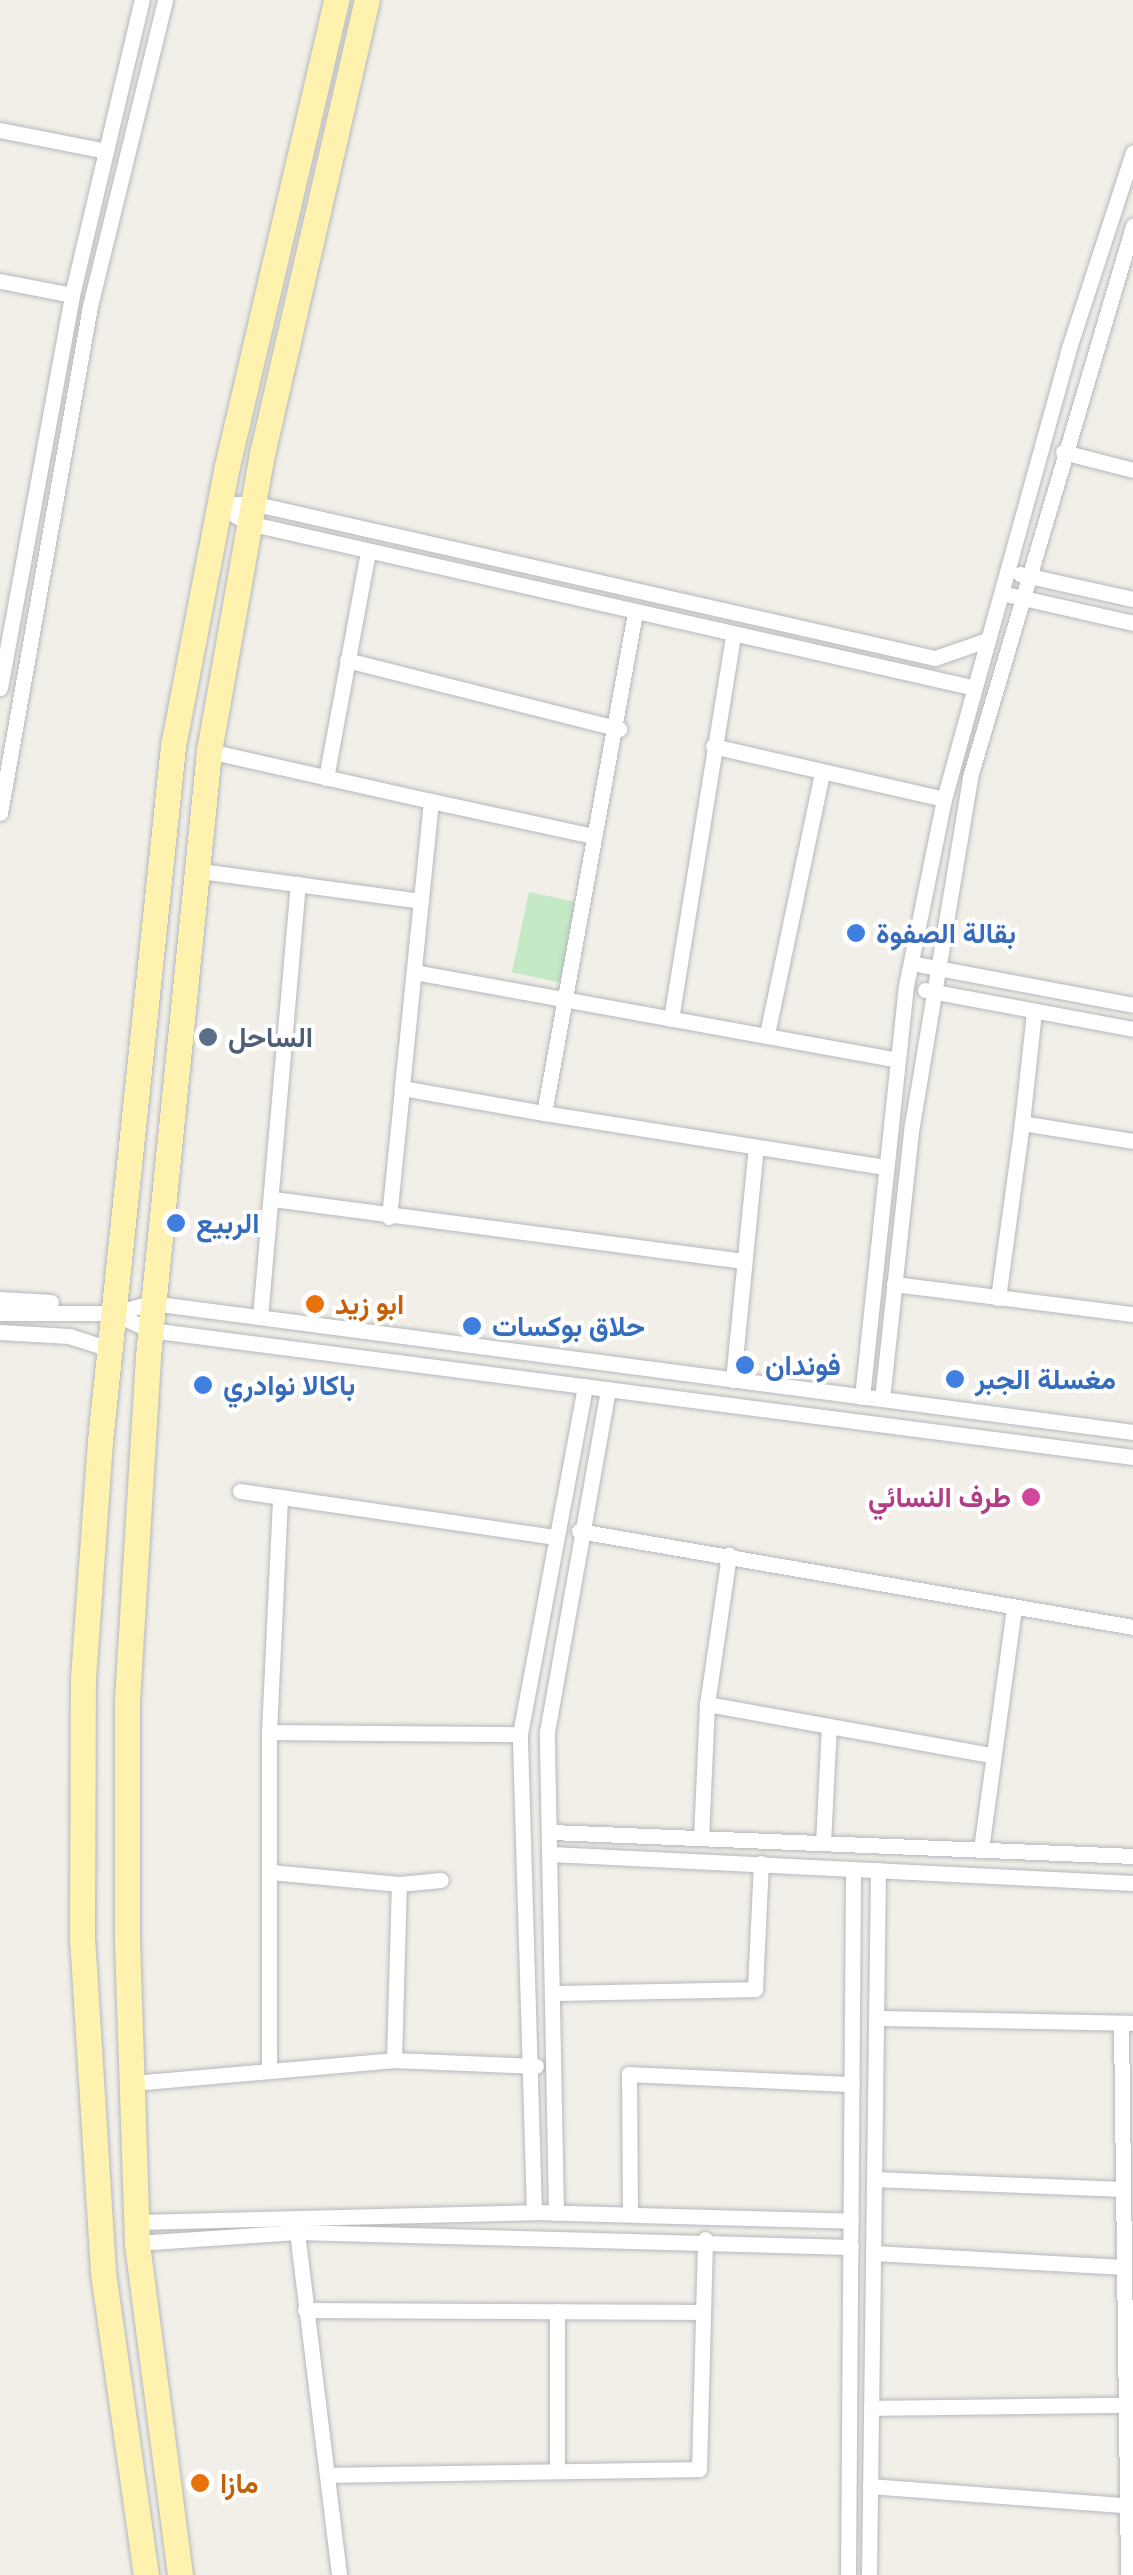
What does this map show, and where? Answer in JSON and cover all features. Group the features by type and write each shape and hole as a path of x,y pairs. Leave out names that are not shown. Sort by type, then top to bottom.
{"main road":[{"path":"146,2575 103,2271 82,1941 83,1678 109,1349 157,870 219,505 336,0"},
{"path":"180,2575 136,2232 132,2083 127,1700 150,1330 193,870 209,751 250,513 367,0"}],"street":[{"path":"0,688 72,294 142,0"},
{"path":"0,813 90,306 166,0"},
{"path":"0,130 106,151"},
{"path":"862,1397 906,986 944,799 998,592 1133,152"},
{"path":"882,1399 930,991 970,777 1019,597 1133,226"},
{"path":"0,281 72,294"},
{"path":"1062,452 1133,470"},
{"path":"219,505 935,658 984,641"},
{"path":"250,513 368,551 971,687"},
{"path":"326,778 368,551"},
{"path":"1005,571 1133,599"},
{"path":"998,592 1133,622"},
{"path":"544,1113 592,836 620,728 635,613"},
{"path":"671,1019 732,635"},
{"path":"347,660 620,728"},
{"path":"713,746 944,799"},
{"path":"209,751 592,836"},
{"path":"767,1034 822,773"},
{"path":"390,1217 431,801"},
{"path":"193,870 421,900"},
{"path":"260,1317 298,884"},
{"path":"911,963 1133,1005"},
{"path":"414,972 896,1060"},
{"path":"906,986 1133,1029"},
{"path":"998,1298 1034,1012"},
{"path":"402,1088 884,1167"},
{"path":"1022,1123 1133,1141"},
{"path":"732,1380 756,1146"},
{"path":"273,1199 744,1261"},
{"path":"894,1284 1133,1314"},
{"path":"0,1300 70,1303"},
{"path":"0,1314 113,1313 152,1303 1133,1432"},
{"path":"113,1313 150,1330 1133,1458"},
{"path":"0,1332 69,1336 109,1349"},
{"path":"534,2212 536,2066 520,1734 585,1386"},
{"path":"556,2213 552,1832 547,1732 579,1531 608,1389"},
{"path":"240,1491 554,1537"},
{"path":"270,2068 268,1732 280,1497"},
{"path":"579,1531 1133,1627"},
{"path":"701,1838 707,1704 729,1555"},
{"path":"981,1848 1014,1608"},
{"path":"707,1704 991,1755"},
{"path":"822,1843 829,1726"},
{"path":"268,1732 520,1734"},
{"path":"552,1832 1132,1856 1133,1839"},
{"path":"551,1854 1133,1883"},
{"path":"552,1992 754,1989 761,1862"},
{"path":"848,2575 854,1868"},
{"path":"868,2575 878,1870"},
{"path":"270,1872 399,1884 441,1880"},
{"path":"394,2060 399,1884"},
{"path":"876,2018 1127,2023 1120,2190 1127,2369 1120,2405 1128,2575"},
{"path":"132,2083 394,2060 536,2066"},
{"path":"630,2214 629,2074 852,2084"},
{"path":"874,2179 1120,2190"},
{"path":"136,2232 534,2212 851,2221"},
{"path":"136,2232 705,2240 850,2247"},
{"path":"297,2232 340,2575"},
{"path":"326,2475 700,2469 705,2240"},
{"path":"873,2252 1120,2266"},
{"path":"306,2310 703,2312"},
{"path":"557,2311 557,2471"},
{"path":"871,2408 1120,2405"},
{"path":"870,2486 1124,2506"}],"green space":[{"path":"529,892 577,902 560,982 512,972"}],"place":[{"name":"بقالة الصفوة","path":"856,933"},
{"name":"الساحل","path":"208,1037"},
{"name":"الربيع","path":"176,1223"},
{"name":"ابو زيد","path":"315,1304"},
{"name":"حلاق بوكسات","path":"472,1326"},
{"name":"فوندان","path":"745,1365"},
{"name":"مغسلة الجبر","path":"955,1379"},
{"name":"باكالا نوادري","path":"203,1385"},
{"name":"طرف النسائي","path":"1031,1497"},
{"name":"مازا","path":"200,2483"}]}
